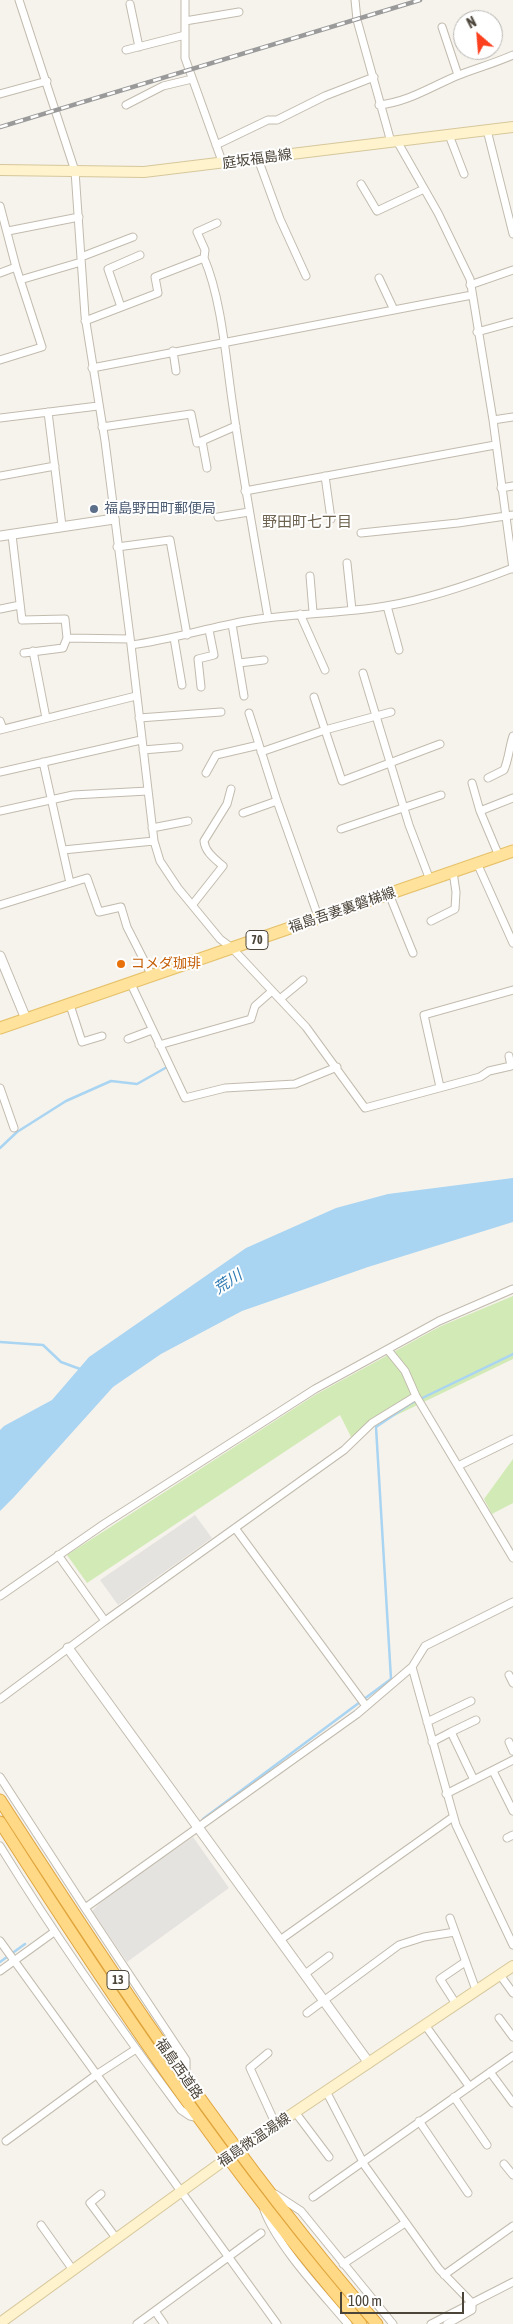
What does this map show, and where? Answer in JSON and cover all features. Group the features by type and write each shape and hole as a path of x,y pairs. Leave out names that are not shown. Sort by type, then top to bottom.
{"highway":[{"name":"福島西道路","path":"2,1803 92,1943 237,2151 377,2324"},
{"name":"福島西道路","path":"0,1822 82,1950 227,2158 361,2324"}],"main road":[{"name":"庭坂福島線","path":"0,170 144,172 222,164 513,127"},
{"name":"福島吾妻裏磐梯線","path":"0,1028 513,851"},
{"name":"福島微温湯線","path":"0,2323 237,2151 513,1966"}],"street":[{"path":"19,0 75,171 85,321 102,427 118,548 152,828 160,861 220,939 232,948 306,1027 366,1111 480,1076 488,1071 511,1066 509,1056"},
{"path":"185,0 185,58 222,164"},
{"path":"67,638 130,642 174,638 232,624 268,618 387,606 419,600 513,569 509,515 501,488 493,420 470,284 464,266 424,189 394,142 379,105 374,77 357,20 355,0"},
{"path":"130,4 139,47"},
{"path":"186,21 239,12"},
{"path":"442,27 458,75"},
{"path":"126,50 185,35"},
{"path":"379,105 409,98 458,75 513,54"},
{"path":"216,145 268,120 277,120 324,96 374,77"},
{"path":"126,105 163,86 192,79"},
{"path":"0,94 47,81"},
{"path":"487,130 510,213 513,234"},
{"path":"449,135 464,174"},
{"path":"258,159 280,219 306,276"},
{"path":"361,184 378,211 424,189"},
{"path":"0,206 16,268 42,347 0,360"},
{"path":"8,231 79,217"},
{"path":"217,223 197,232 211,275 224,344 245,491 268,618"},
{"path":"20,280 81,259 133,237"},
{"path":"121,307 108,269 140,256"},
{"path":"85,321 158,292 154,277 204,258"},
{"path":"0,272 16,268"},
{"path":"470,284 513,270"},
{"path":"379,278 394,310"},
{"path":"92,368 472,295"},
{"path":"477,332 513,322"},
{"path":"173,351 176,371"},
{"path":"0,418 98,406"},
{"path":"48,412 62,526"},
{"path":"102,427 192,414 197,443 236,426"},
{"path":"493,420 513,417"},
{"path":"202,440 207,468"},
{"path":"245,491 495,445"},
{"path":"0,476 55,466"},
{"path":"325,476 331,519"},
{"path":"501,488 513,486"},
{"path":"218,517 249,512"},
{"path":"361,533 458,523 509,515"},
{"path":"0,536 114,519"},
{"path":"12,535 22,620 64,619 67,638 63,648 24,653"},
{"path":"118,548 170,540 187,635"},
{"path":"347,563 352,610"},
{"path":"310,576 313,612"},
{"path":"0,609 20,605"},
{"path":"387,606 399,650"},
{"path":"300,614 325,670"},
{"path":"232,624 244,696"},
{"path":"201,687 198,659 214,656 209,630"},
{"path":"174,638 182,685"},
{"path":"33,652 46,718"},
{"path":"239,663 264,660"},
{"path":"363,673 405,808 430,880"},
{"path":"0,721 1,729 136,696"},
{"path":"314,697 342,781 440,744"},
{"path":"139,718 220,712"},
{"path":"206,773 216,755 260,749 391,712"},
{"path":"249,713 277,801 319,919"},
{"path":"488,778 504,770 513,736"},
{"path":"0,772 141,740"},
{"path":"143,750 179,747"},
{"path":"43,762 70,883"},
{"path":"472,783 480,811 499,856"},
{"path":"193,904 223,866 208,852 204,841 227,804 231,788"},
{"path":"0,811 51,799 93,793 148,791"},
{"path":"341,829 441,795"},
{"path":"480,811 513,798"},
{"path":"243,813 277,801"},
{"path":"152,828 188,821"},
{"path":"63,850 154,841"},
{"path":"477,863 513,943"},
{"path":"432,921 455,909 456,892 453,872"},
{"path":"0,905 87,878 99,912 121,907 127,927 152,976"},
{"path":"389,894 413,953"},
{"path":"0,956 26,1019"},
{"path":"280,999 303,980"},
{"path":"131,984 185,1098 224,1088 295,1084 336,1068"},
{"path":"440,1087 424,1015 513,990"},
{"path":"159,1045 251,1019 255,1006 272,991"},
{"path":"70,1005 82,1042 102,1036"},
{"path":"128,1039 152,1030"},
{"path":"0,1088 3,1106 14,1128"},
{"path":"0,1596 58,1555 315,1389 439,1321 513,1289"},
{"path":"388,1350 404,1371 416,1396 513,1558"},
{"path":"0,1699 104,1621 344,1450 372,1423 416,1396"},
{"path":"458,1466 513,1439"},
{"path":"235,1528 366,1706"},
{"path":"58,1555 104,1621"},
{"path":"84,1908 366,1706 412,1667 425,1646 513,1602"},
{"path":"68,1648 369,2063"},
{"path":"412,1667 453,1817 513,1945"},
{"path":"509,1675 513,1683"},
{"path":"427,1722 471,1701"},
{"path":"432,1742 476,1720"},
{"path":"451,1732 474,1780"},
{"path":"509,1742 513,1751"},
{"path":"446,1794 513,1760"},
{"path":"493,1771 513,1811"},
{"path":"0,1777 84,1908 186,2060 186,2079"},
{"path":"280,1940 453,1817"},
{"path":"0,1846 54,1932 136,2049 181,2110 190,2116 199,2118"},
{"path":"450,1918 476,1990"},
{"path":"0,1970 54,1932"},
{"path":"307,2013 398,1945 424,1937 455,1932"},
{"path":"0,1941 277,2324"},
{"path":"305,1974 329,1956"},
{"path":"456,2004 440,1979 465,1962"},
{"path":"500,1975 513,1993"},
{"path":"500,2018 513,2036"},
{"path":"425,2026 469,2086"},
{"path":"6,2141 96,2075 136,2049"},
{"path":"268,2053 250,2068 276,2125"},
{"path":"313,2197 513,2056"},
{"path":"490,2072 513,2103"},
{"path":"326,2091 363,2161 405,2223 444,2275 472,2303 472,2310 447,2324"},
{"path":"454,2097 487,2146"},
{"path":"294,2112 329,2157"},
{"path":"419,2122 468,2193"},
{"path":"504,2164 513,2175"},
{"path":"268,2189 301,2211 393,2324"},
{"path":"101,2194 90,2203 116,2238"},
{"path":"259,2198 268,2221 294,2257 348,2324"},
{"path":"343,2264 405,2223"},
{"path":"41,2225 73,2270"},
{"path":"444,2275 513,2226"},
{"path":"137,2324 262,2233"},
{"path":"431,2324 513,2282"},
{"path":"155,2311 164,2324"}],"green space":[{"path":"513,1296 513,1359 351,1437 340,1415 87,1583 67,1555 315,1395 441,1326"},
{"path":"513,1459 513,1503 492,1514 484,1499"}],"shaded area":[{"path":"195,1515 212,1538 118,1605 100,1580"},
{"path":"193,1837 229,1888 127,1962 92,1911 108,1895"}],"water":[{"name":"荒川","path":"513,1178 513,1222 368,1267 242,1311 161,1354 113,1387 0,1511 0,1430 52,1400 89,1357 246,1248 336,1208 388,1194"}],"waterway":[{"path":"0,1148 17,1132 66,1101 111,1081 137,1084 167,1067"},
{"path":"0,1342 43,1345 61,1362 80,1369"},
{"path":"203,1819 391,1679 376,1427 410,1404 513,1354"},
{"path":"0,1962 25,1944"}],"railway":[{"path":"0,127 420,0"}],"place":[{"name":"福島野田町郵便局","path":"94,509"},
{"name":"コメダ珈琲","path":"121,964"}],"district":[{"name":"野田町七丁目","path":"307,522"}]}
